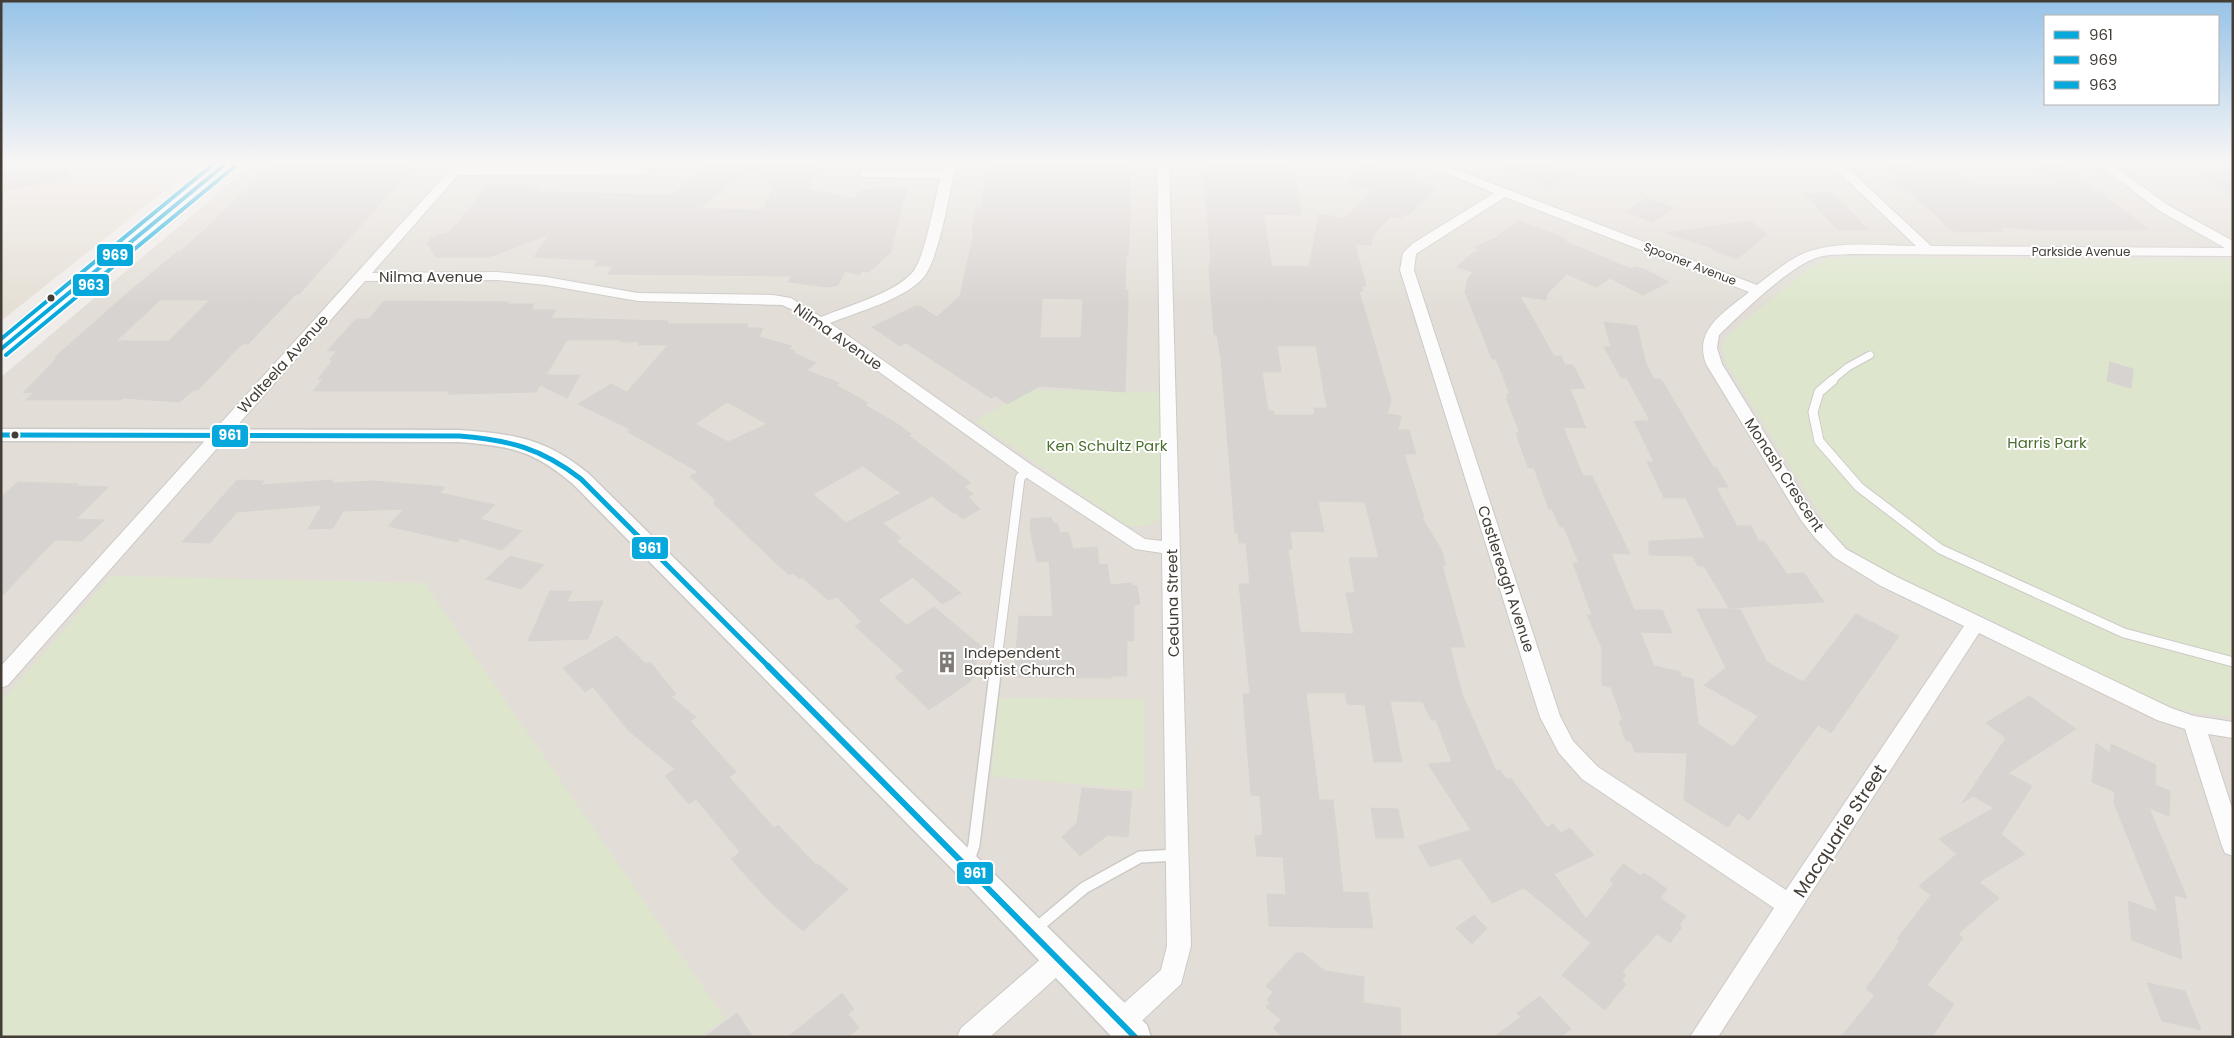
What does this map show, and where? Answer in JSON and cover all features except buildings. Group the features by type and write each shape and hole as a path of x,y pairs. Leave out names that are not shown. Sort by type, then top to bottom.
{"street":[{"path":"1,349 170,209"},
{"name":"Walteela Avenue","path":"1,680 421,209"},
{"path":"819,323 896,289 918,274 926,257 938,209"},
{"name":"Ceduna Street","path":"1128,1030 1172,976 1179,946 1165,209"},
{"name":"Castlereagh Avenue","path":"1476,209 1410,253 1407,270 1550,717 1566,748 1590,773 1790,906"},
{"name":"Spooner Avenue","path":"1549,209 1760,291"},
{"path":"1884,209 1929,252"},
{"path":"2166,209 2233,247"},
{"name":"Monash Crescent","path":"1929,252 1823,252 1802,260 1760,291 1712,333 1709,342 1709,353 1807,516 1821,534 1840,553 1862,567 1975,624 2131,700 2194,724 2233,730"},
{"name":"Parkside Avenue","path":"1929,252 2233,252"},
{"name":"Nilma Avenue","path":"361,277 497,276 546,281 638,297 773,299 786,301 798,307 1027,470 1141,546 1172,548"},
{"path":"1,435 459,436 502,439 538,448 561,461 968,866 1128,1030"},
{"name":"Macquarie Street","path":"1703,1037 1975,624"},
{"path":"2194,724 2233,846"},
{"path":"970,1037 1059,959"}],"lane":[{"path":"1870,354 1848,367 1819,392 1813,412 1819,441 1859,487 1940,550 2124,633 2233,662"},
{"path":"968,866 974,845 1020,478 1027,470"},
{"path":"1033,932 1084,888 1140,857 1178,855"}],"shaded area":[{"path":"1,209 141,209 1,321"},
{"path":"199,209 2233,209 2233,1037 1,1037 1,377"}],"green space":[{"name":"Harris Park","path":"1845,257 2233,260 2233,717 2188,712 2153,700 1871,563 1844,544 1824,520 1726,363 1722,347 1729,334 1811,267 1824,260"},
{"name":"Ken Schultz Park","path":"1030,390 1160,392 1161,516 1149,525 1126,525 975,421"},
{"path":"111,576 424,583 725,1019 700,1037 1,1037 1,702"},
{"path":"999,698 1144,699 1144,790 992,776"}],"transit line":[{"path":"1,339 158,209"},
{"name":"969","path":"1,349 170,209"},
{"name":"963","path":"6,355 183,209"},
{"name":"961","path":"1,435 459,436 510,442 538,451 552,458 581,479 968,866 1135,1037"}],"place":[{"name":"Independent Baptist Church","path":"947,662"}]}
